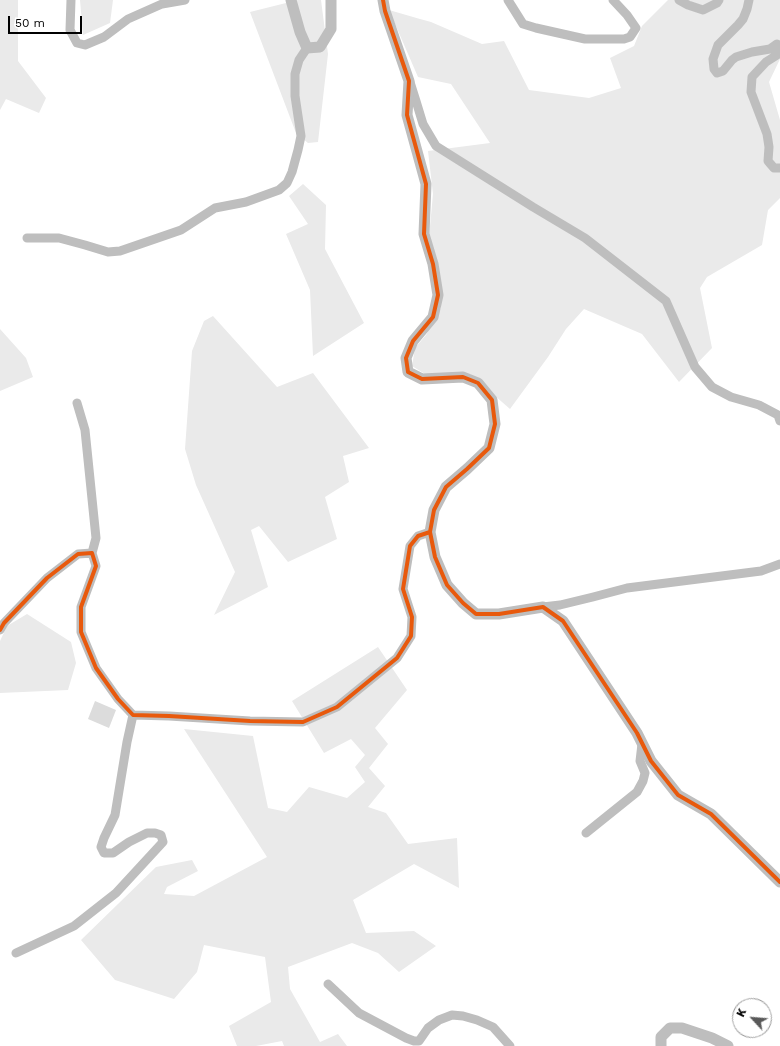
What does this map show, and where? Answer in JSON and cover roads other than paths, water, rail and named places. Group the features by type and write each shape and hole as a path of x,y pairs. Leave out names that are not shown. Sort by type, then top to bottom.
{"street":[{"path":"71,0 70,30 77,43 85,45 104,37 128,19 148,10 162,4 185,0"},
{"path":"291,0 300,32 307,48"},
{"path":"307,48 320,47 331,29 331,0"},
{"path":"383,0 385,11 422,124 436,146 585,238 666,301 695,367 712,387 731,397 759,405 779,416"},
{"path":"508,0 523,24 585,39 624,40 630,38 636,28 627,15 613,0"},
{"path":"679,0 703,10 717,3 719,0"},
{"path":"749,0 743,19 718,45 713,59 714,69 717,73 723,71 736,57 752,52 770,49 777,44 780,46"},
{"path":"28,238 59,238 108,252 120,251 181,230 215,208 246,202 279,190 287,183 292,172 301,136 295,96 295,74 299,60 307,48"},
{"path":"780,51 777,55 766,62 752,77 751,92 767,134 769,148 768,161 774,168 780,168"},
{"path":"409,81 406,115 426,184 424,234 433,264 438,295 434,317 413,341 406,358 408,372 422,379 463,377 478,383 492,400 495,424 489,448 446,487 434,510 430,532 435,556 447,585 463,603 476,614 499,614 560,605 628,588 761,571 780,564"},
{"path":"77,403 85,430 96,538 92,553 96,566 81,607 80,632 96,668 118,699 133,714 250,722 303,722 337,707 396,658 410,636 412,617 403,589 410,546 418,536 430,532"},
{"path":"0,630 4,623 47,578 78,554 92,553"},
{"path":"543,607 563,621 637,733 651,761 678,795 710,814 780,882"},
{"path":"16,953 74,926 116,893 163,842 161,835 147,833 129,842 113,853 104,853 101,847 115,815 133,714"},
{"path":"586,833 637,792 643,781 645,773 640,761 642,744"},
{"path":"328,984 359,1012 414,1041 419,1041 428,1028 439,1020 452,1015 477,1020 493,1027 510,1046"},
{"path":"661,1046 661,1037 670,1028 682,1028 712,1038 728,1046"}]}
